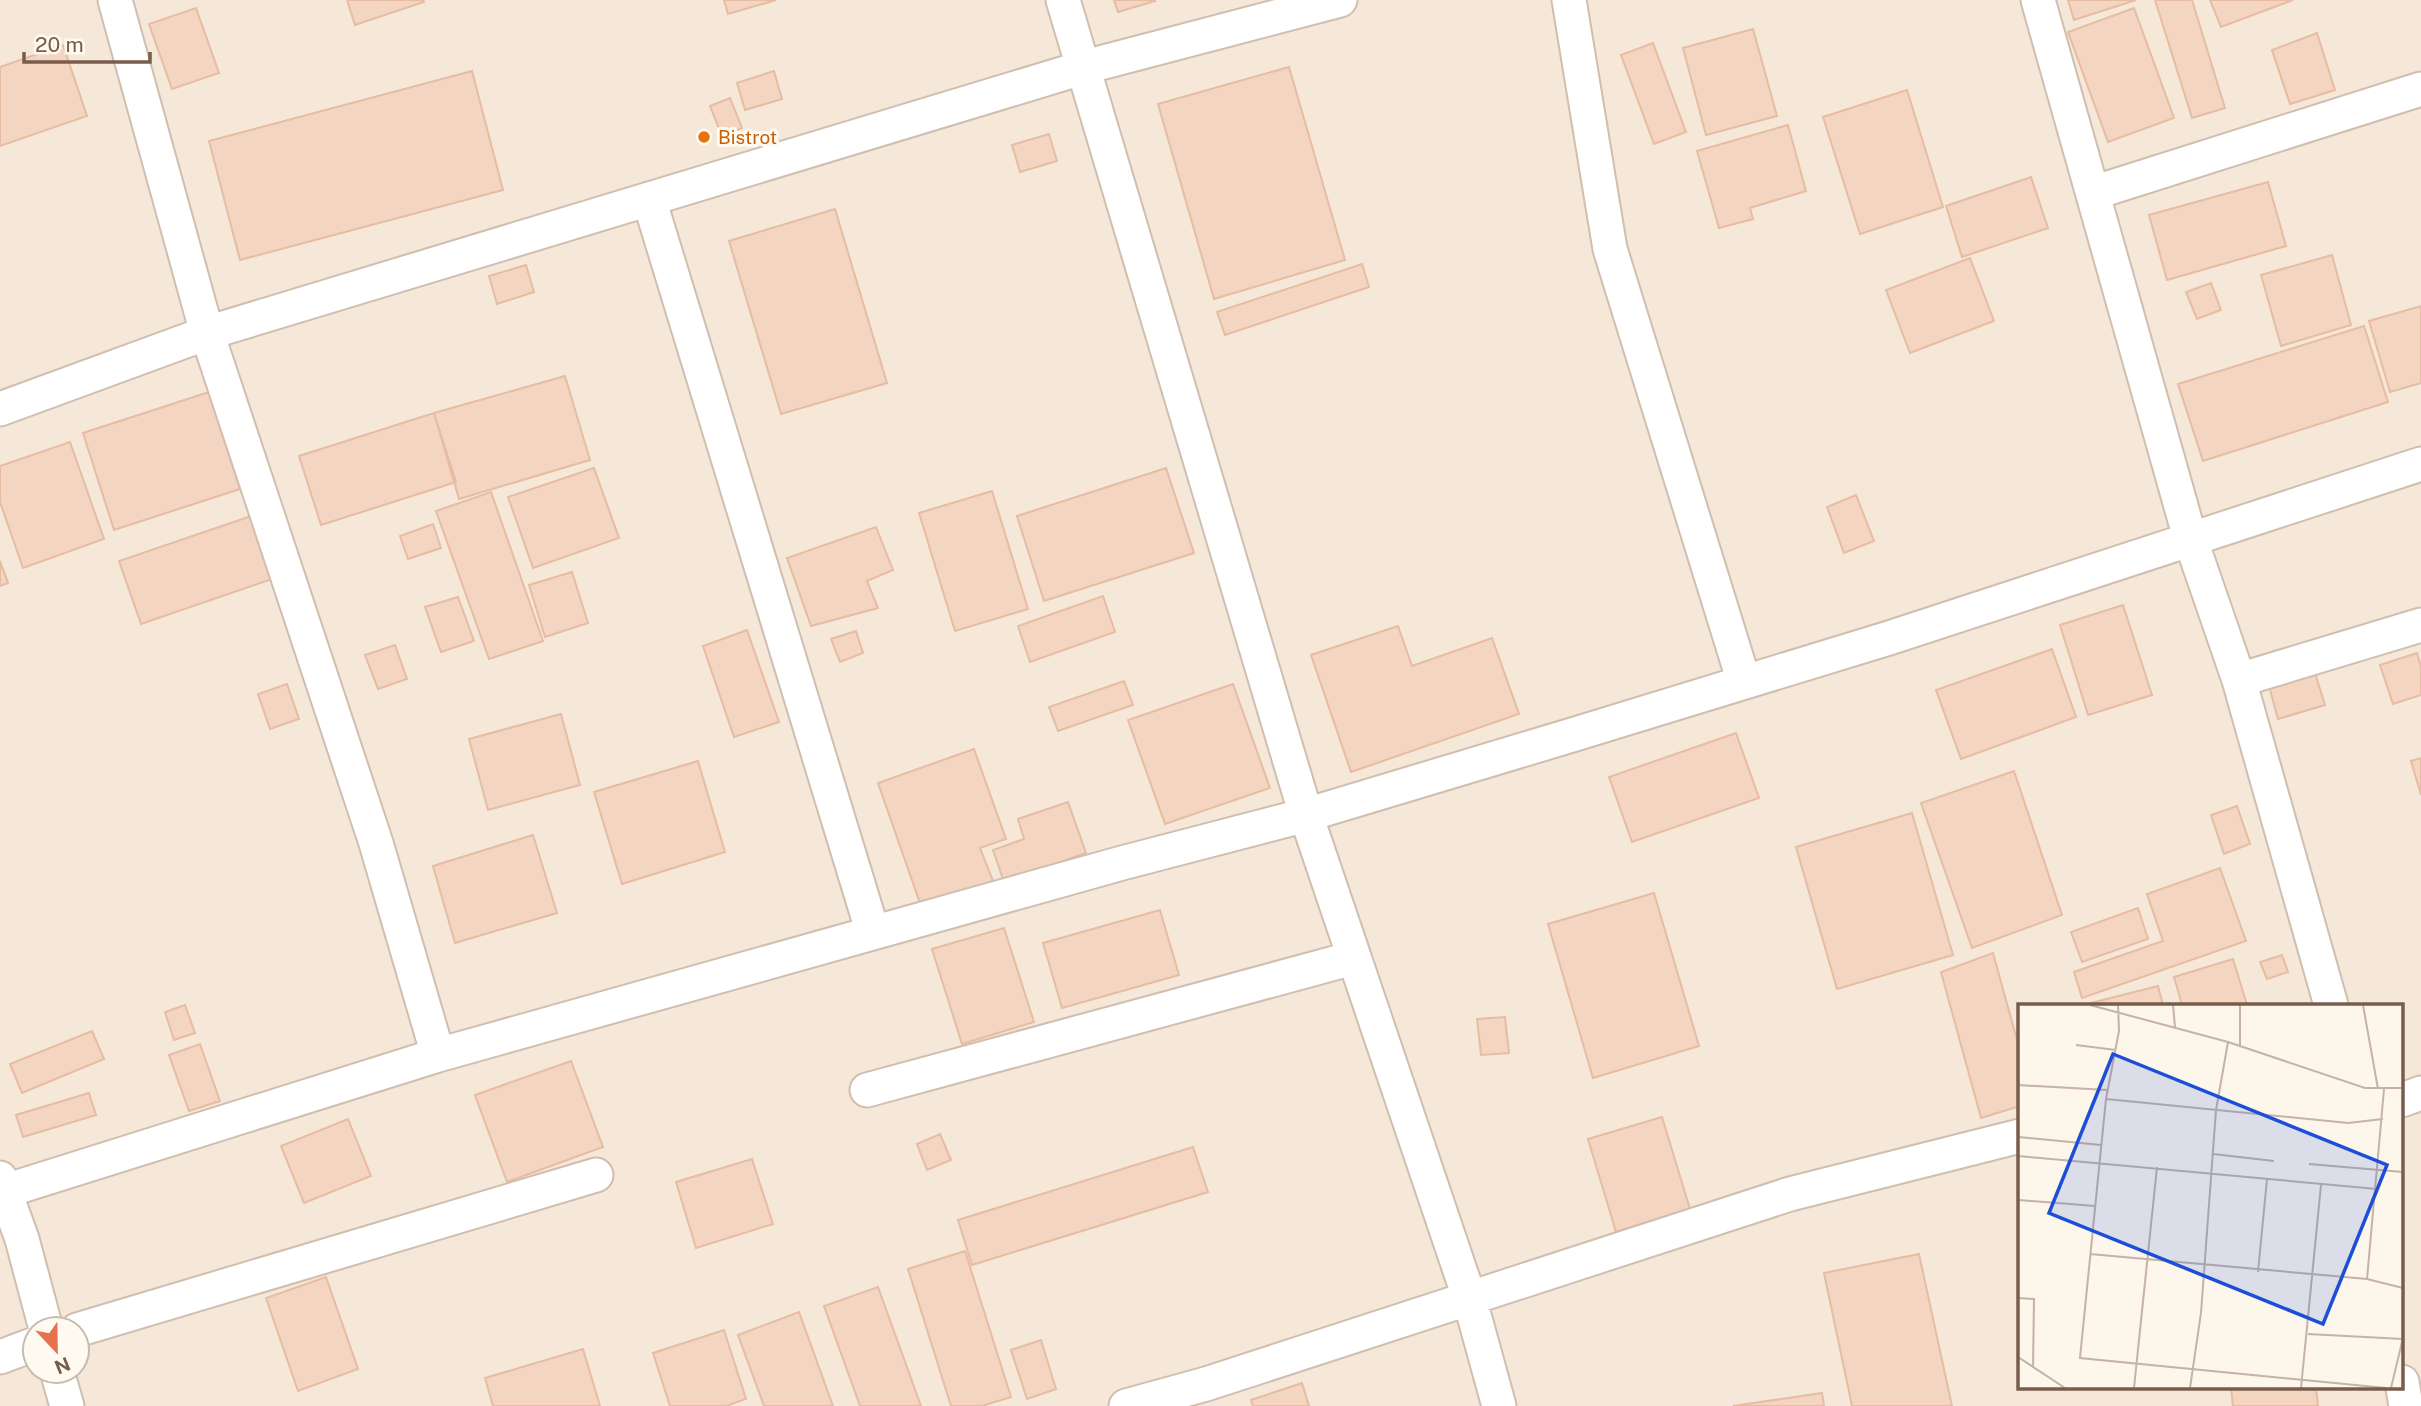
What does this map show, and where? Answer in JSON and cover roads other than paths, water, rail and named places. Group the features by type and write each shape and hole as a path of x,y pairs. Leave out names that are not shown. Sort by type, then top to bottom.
{"street":[{"path":"115,0 207,333 376,843 438,1055"},
{"path":"1063,0 1306,815 1469,1297 1499,1406"},
{"path":"0,409 207,333 1085,67 1339,0"},
{"path":"1569,0 1610,249 1744,682"},
{"path":"2038,0 2190,538 2239,680 2331,1004"},
{"path":"2093,193 2421,89"},
{"path":"649,199 873,933"},
{"path":"42,1315 22,1239 2,1184 438,1055 1306,815 2066,581 2421,464"},
{"path":"2239,680 2421,625"},
{"path":"867,1090 1353,958"},
{"path":"2404,1099 2421,1093"},
{"path":"1126,1406 1206,1384 1790,1194 2018,1137"},
{"path":"91,1326 596,1175"},
{"path":"0,1357 21,1349"},
{"path":"61,1385 67,1406"},
{"path":"2403,1388 2406,1406"}],"place":[{"name":"Bistrot","path":"704,137"}]}
